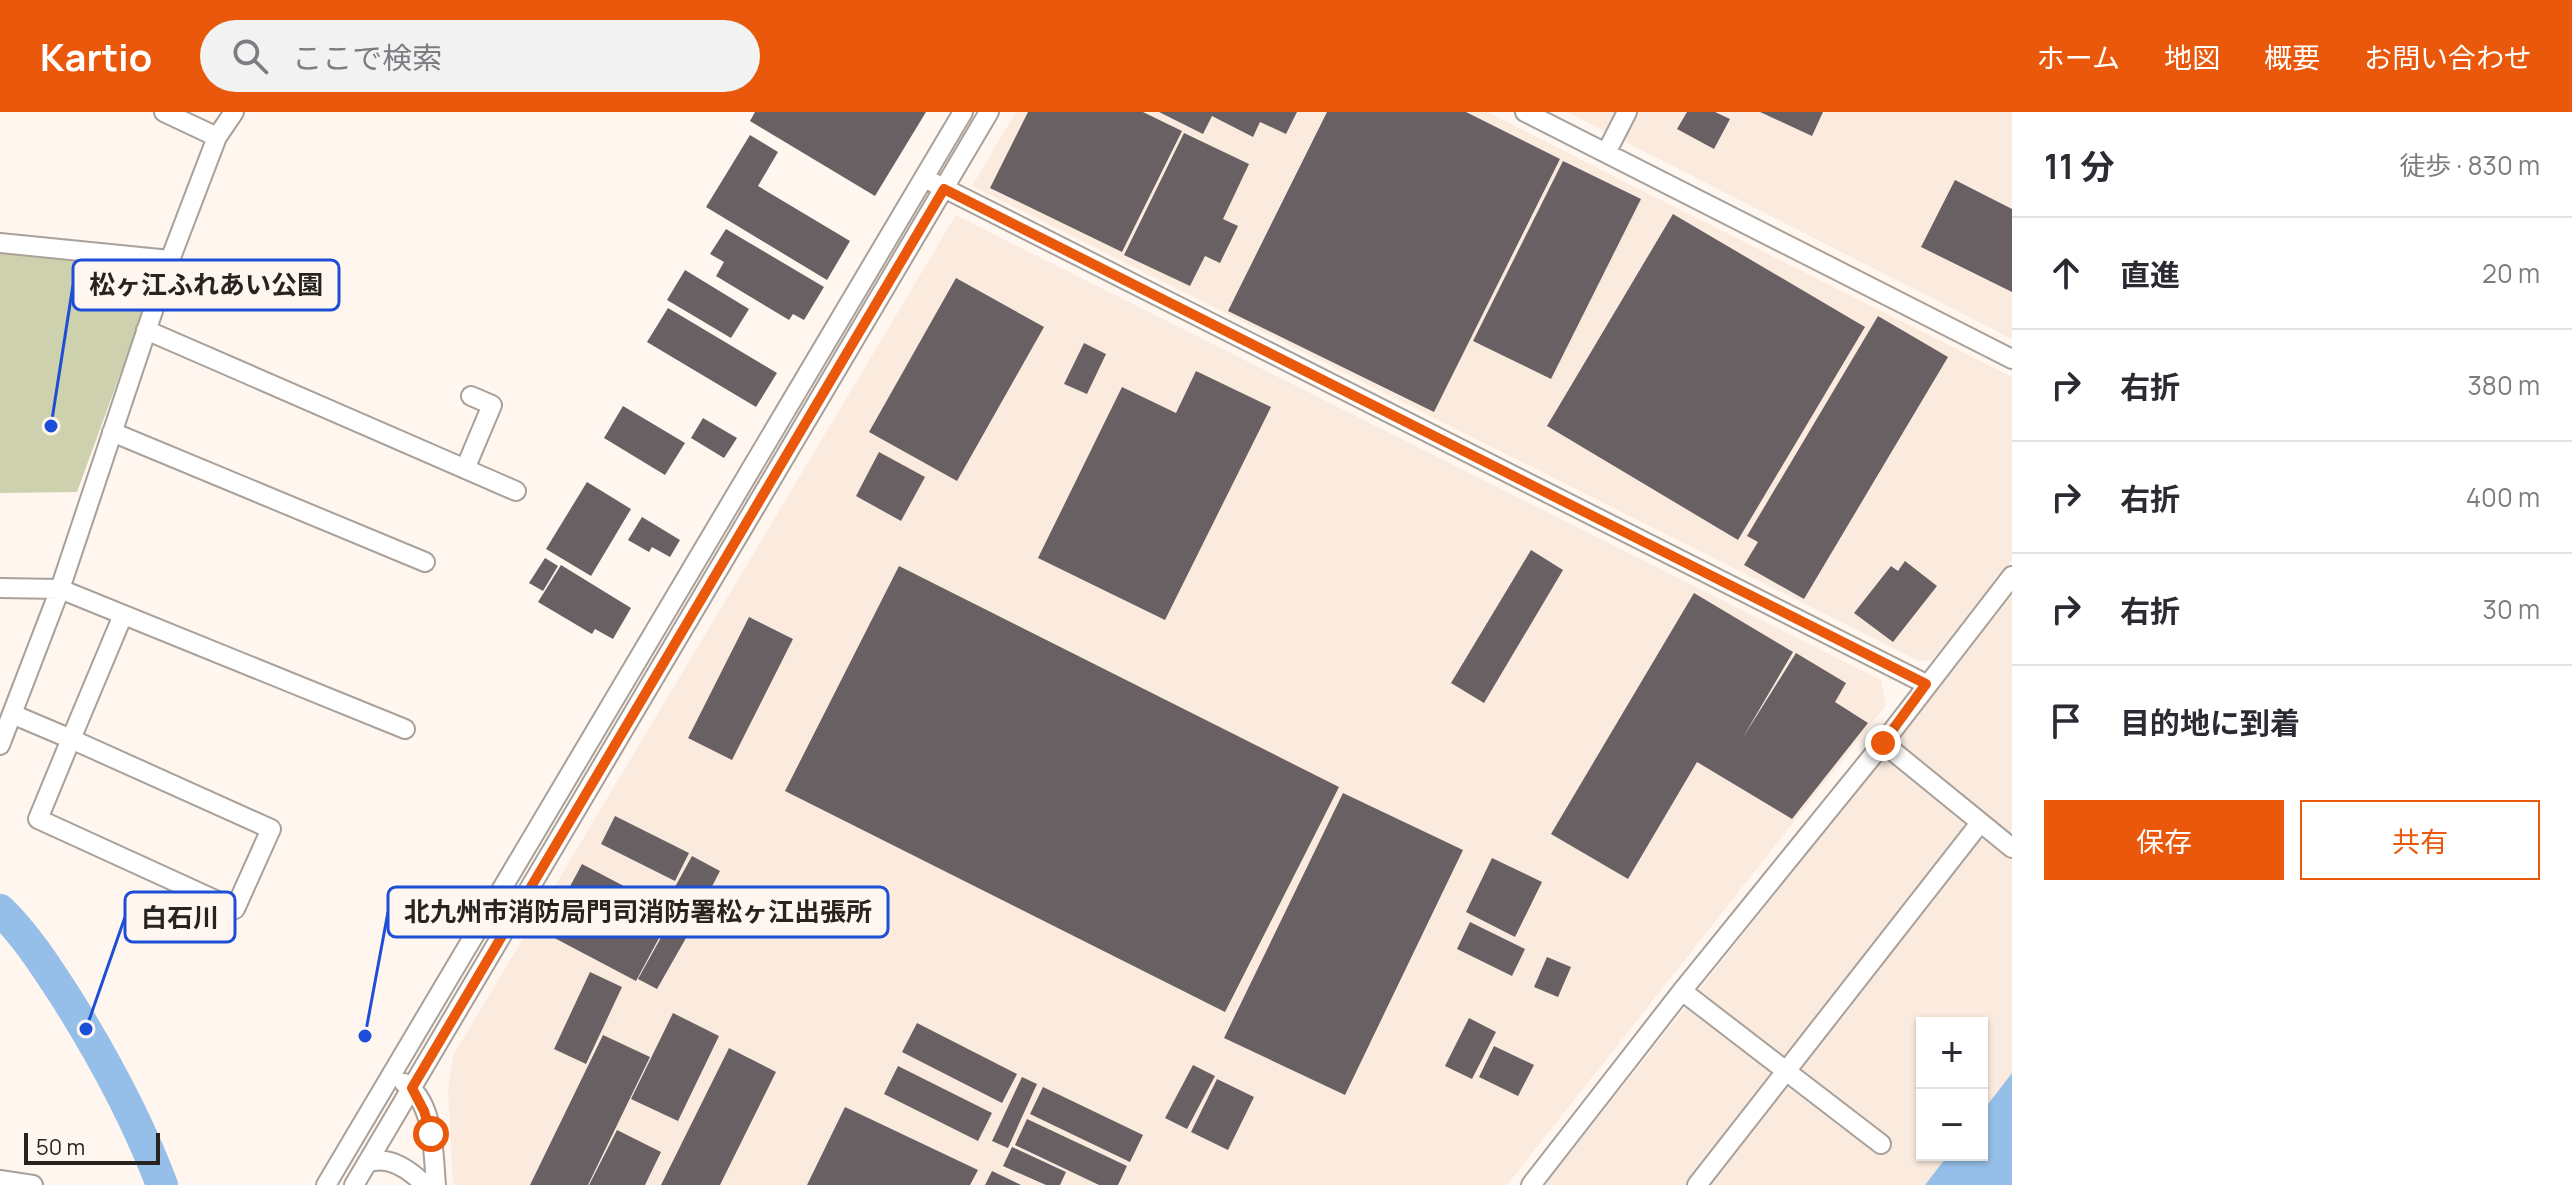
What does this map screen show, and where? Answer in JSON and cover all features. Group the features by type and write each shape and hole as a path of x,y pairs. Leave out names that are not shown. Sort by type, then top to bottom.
{"street":[{"path":"164,112 217,137"},
{"path":"0,745 9,707 60,589 170,260 217,137 234,112"},
{"path":"326,1185 963,112"},
{"path":"354,1185 989,112"},
{"path":"1525,112 2012,359"},
{"path":"1606,153 1627,112"},
{"path":"924,178 1926,684"},
{"path":"0,243 170,260"},
{"path":"146,330 516,491"},
{"path":"465,469 492,405 471,396"},
{"path":"112,432 425,562"},
{"path":"1531,1185 2012,576"},
{"path":"0,588 60,589 405,729"},
{"path":"9,707 71,739 271,829 235,909 38,819 71,739 123,615"},
{"path":"1883,743 2012,848"},
{"path":"1697,1185 1980,823"},
{"path":"1682,991 1881,1144"},
{"path":"391,1076 412,1088 424,1111 431,1134 436,1185"},
{"path":"367,1163 389,1161 425,1185"},
{"path":"0,1180 33,1185"}],"shaded area":[{"path":"1016,112 1487,112 2012,377 2012,560 1932,660 1919,661 972,186"},
{"path":"1567,112 2012,112 2012,339"},
{"path":"956,215 1881,680 1886,705 1507,1185 453,1185 448,1089 453,1056"},
{"path":"2012,594 2012,1073 1988,1104 1988,1017 1916,1017 1916,1161 1943,1161 1925,1185 1545,1185"}],"green space":[{"path":"0,252 159,268 77,492 0,493"}],"water":[{"path":"2012,1073 2012,1185 1925,1185 1943,1161 1988,1161 1988,1104"}],"building":[{"path":"755,112 926,112 875,196 750,121"},
{"path":"1028,112 1143,112 1182,131 1122,252 990,188"},
{"path":"1159,112 1297,112 1286,134 1260,122 1253,137 1212,116 1203,134"},
{"path":"1327,112 1466,112 1560,159 1434,412 1228,311"},
{"path":"1687,112 1715,112 1730,119 1714,149 1677,129"},
{"path":"1760,112 1823,112 1812,136"},
{"path":"1184,133 1249,164 1223,219 1238,226 1220,263 1205,256 1190,286 1124,255"},
{"path":"750,135 778,152 758,186 850,241 827,280 706,207"},
{"path":"1563,161 1641,199 1551,379 1473,341"},
{"path":"1955,180 2012,209 2012,292 1921,247"},
{"path":"1673,214 1865,327 1738,540 1547,426"},
{"path":"726,229 824,287 804,320 793,314 789,320 716,276 724,262 710,254"},
{"path":"685,270 749,309 731,338 667,300"},
{"path":"956,278 1044,327 957,481 869,432"},
{"path":"668,308 777,373 756,407 647,342"},
{"path":"1878,316 1948,357 1804,599 1744,565 1758,542 1747,536"},
{"path":"1084,343 1106,354 1087,394 1064,384"},
{"path":"1196,371 1271,407 1165,620 1038,558 1122,387 1176,413"},
{"path":"623,406 685,443 665,475 604,438"},
{"path":"703,418 737,438 724,458 691,438"},
{"path":"879,452 925,477 901,521 856,496"},
{"path":"587,482 631,509 591,576 546,549"},
{"path":"642,517 680,540 670,557 652,547 649,552 628,540"},
{"path":"1531,550 1563,570 1484,703 1451,683"},
{"path":"545,558 558,566 543,591 529,583"},
{"path":"1905,561 1937,586 1893,642 1854,613 1891,566 1898,571"},
{"path":"561,565 631,608 613,639 595,629 592,634 538,602"},
{"path":"899,566 1339,787 1225,1012 785,791"},
{"path":"1694,593 1793,652 1742,739 1796,653 1846,683 1835,702 1868,723 1792,819 1697,762 1628,879 1551,834"},
{"path":"749,617 793,639 732,760 688,738"},
{"path":"1343,793 1463,850 1345,1095 1224,1038"},
{"path":"615,816 689,853 675,881 601,844"},
{"path":"692,856 720,871 694,921 665,905"},
{"path":"1492,858 1542,882 1515,937 1466,912"},
{"path":"582,864 673,912 636,981 545,933"},
{"path":"674,914 694,924 657,989 638,979"},
{"path":"1470,922 1525,949 1512,976 1457,949"},
{"path":"1547,957 1571,967 1558,997 1534,987"},
{"path":"590,972 622,987 586,1064 554,1049"},
{"path":"673,1013 719,1036 678,1121 631,1099"},
{"path":"1469,1018 1496,1032 1472,1079 1445,1066"},
{"path":"917,1023 1017,1074 1002,1103 902,1052"},
{"path":"603,1035 650,1057 588,1185 530,1185"},
{"path":"1494,1046 1534,1065 1518,1096 1479,1077"},
{"path":"729,1048 776,1072 720,1185 661,1185"},
{"path":"1193,1065 1215,1076 1187,1129 1165,1118"},
{"path":"898,1066 992,1113 978,1141 884,1094"},
{"path":"1022,1077 1037,1084 1008,1148 992,1141"},
{"path":"1217,1079 1254,1097 1228,1150 1191,1132"},
{"path":"1043,1087 1143,1135 1130,1162 1030,1114"},
{"path":"845,1107 978,1170 970,1185 807,1185"},
{"path":"1027,1119 1127,1166 1118,1185 1099,1185 1015,1145"},
{"path":"617,1130 661,1152 645,1185 589,1185"},
{"path":"1012,1147 1066,1172 1060,1185 1046,1185 1003,1166"},
{"path":"992,1171 1021,1185 985,1185"}],"waterway":[{"path":"0,910 36,952 94,1044 131,1113 162,1185"}],"place":[{"name":"松ヶ江ふれあい公園","path":"51,426"},
{"name":"白石川","path":"86,1029"},
{"name":"北九州市消防局門司消防署松ヶ江出張所","path":"365,1036"}],"route":[{"path":"431,1134 412,1088 944,189 1926,684 1883,743"}]}
